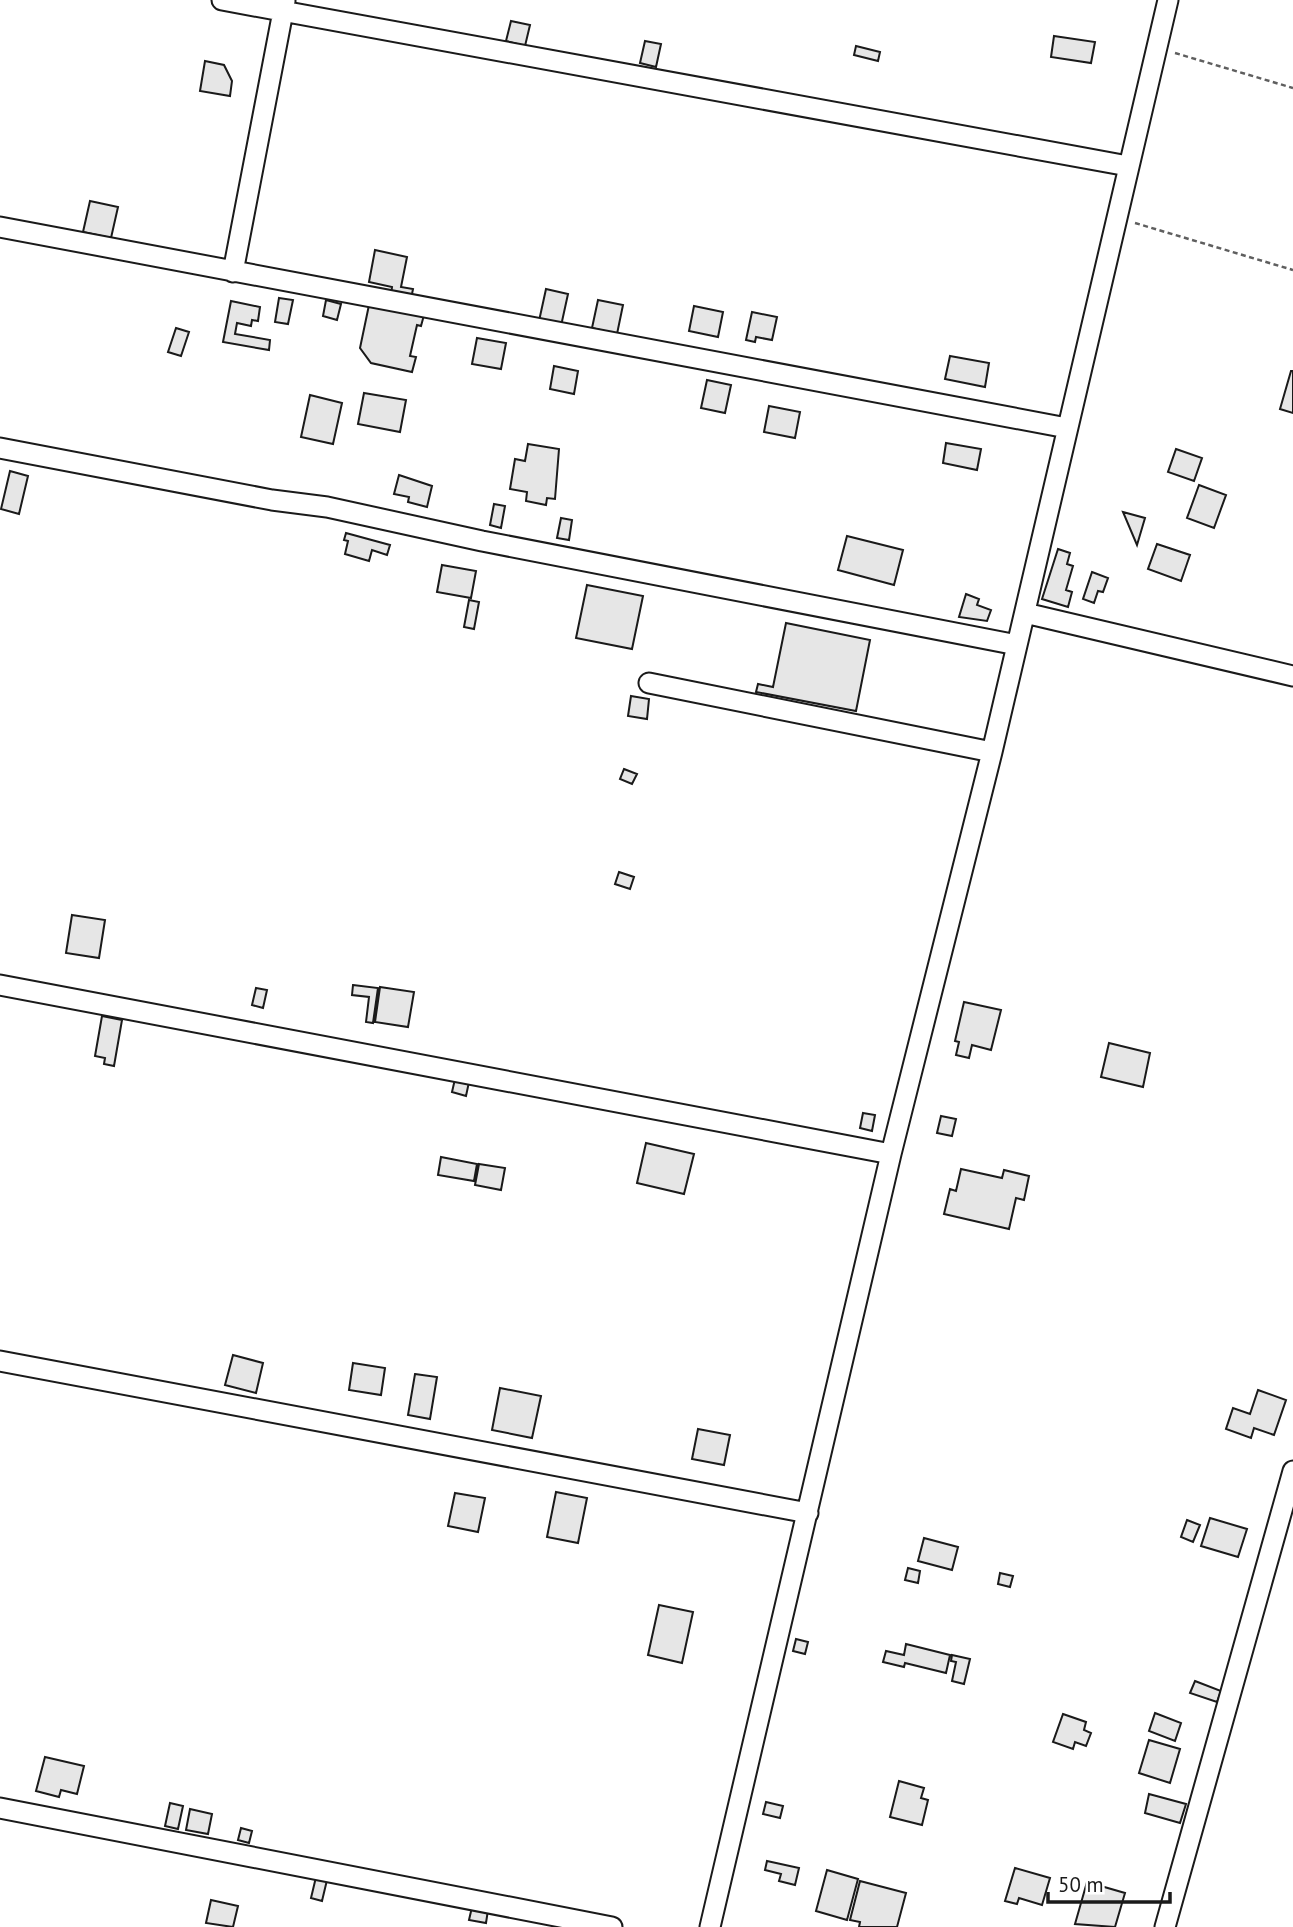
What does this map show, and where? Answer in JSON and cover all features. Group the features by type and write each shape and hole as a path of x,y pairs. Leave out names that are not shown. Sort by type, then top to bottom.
{"street":[{"path":"222,0 284,6 1128,166"},
{"path":"710,1927 891,1154 992,752 1168,0"},
{"path":"233,272 284,6"},
{"path":"0,227 1068,428"},
{"path":"0,448 272,500 327,507 482,541 1017,645"},
{"path":"1025,613 1293,676"},
{"path":"649,683 992,752"},
{"path":"0,985 891,1154"},
{"path":"0,1361 808,1513"},
{"path":"1165,1927 1293,1471"},
{"path":"0,1808 612,1927"}],"path":[{"path":"1156,48 1293,88"},
{"path":"1116,218 1293,270"}],"building":[{"path":"511,21 530,25 525,46 506,41"},
{"path":"1054,36 1095,42 1091,63 1051,57"},
{"path":"645,41 661,44 656,67 640,63"},
{"path":"856,46 880,52 878,61 854,55"},
{"path":"205,61 224,65 232,81 230,96 200,91"},
{"path":"90,201 118,207 111,238 83,232"},
{"path":"375,250 407,257 401,287 413,289 411,299 391,295 392,287 369,282"},
{"path":"546,289 568,294 561,326 539,321"},
{"path":"279,298 293,300 288,324 275,322"},
{"path":"326,300 341,304 337,320 323,316"},
{"path":"598,300 623,305 617,334 592,328"},
{"path":"231,301 260,307 258,321 252,320 251,326 237,323 235,334 270,340 269,350 223,342"},
{"path":"369,305 424,315 421,326 417,325 410,356 416,357 412,372 371,363 360,348"},
{"path":"694,306 723,312 718,337 689,331"},
{"path":"752,312 777,317 772,340 756,337 755,342 746,340"},
{"path":"176,328 189,332 181,356 168,352"},
{"path":"477,338 506,343 501,369 472,364"},
{"path":"950,356 989,363 985,387 945,379"},
{"path":"554,366 578,371 574,394 550,389"},
{"path":"1293,371 1293,413 1280,409"},
{"path":"707,380 731,385 725,413 701,408"},
{"path":"364,393 406,400 400,432 358,424"},
{"path":"310,395 342,403 333,444 301,437"},
{"path":"769,406 800,412 795,438 764,432"},
{"path":"946,443 981,449 977,470 943,463"},
{"path":"528,444 559,449 555,499 547,498 546,505 526,501 527,492 510,489 515,459 525,461"},
{"path":"1176,449 1202,458 1194,481 1168,472"},
{"path":"10,471 28,476 19,514 1,509"},
{"path":"399,475 432,486 427,507 408,502 409,497 394,494"},
{"path":"1199,485 1226,495 1214,528 1187,518"},
{"path":"494,504 505,506 501,528 490,525"},
{"path":"1123,512 1145,518 1137,545"},
{"path":"561,518 572,520 569,540 557,538"},
{"path":"346,533 390,545 387,555 372,550 369,561 345,554 348,541 344,540"},
{"path":"847,536 903,550 894,585 838,570"},
{"path":"1157,544 1190,555 1181,581 1148,569"},
{"path":"1058,549 1070,553 1067,564 1073,566 1066,590 1072,592 1068,607 1042,599"},
{"path":"442,565 476,571 471,598 437,592"},
{"path":"1092,572 1108,578 1103,592 1098,591 1094,603 1083,599"},
{"path":"587,585 643,596 632,649 576,638"},
{"path":"966,594 979,599 977,605 991,610 987,621 959,617"},
{"path":"469,600 479,602 474,629 464,627"},
{"path":"786,623 870,640 856,711 756,692 758,684 773,687"},
{"path":"631,696 649,699 647,719 628,716"},
{"path":"624,769 637,774 632,784 620,779"},
{"path":"619,872 634,877 630,889 615,884"},
{"path":"72,915 105,920 99,958 66,953"},
{"path":"353,985 378,988 373,1023 366,1022 369,997 352,995"},
{"path":"380,987 414,992 408,1027 375,1022"},
{"path":"256,988 267,990 263,1008 252,1005"},
{"path":"964,1002 1001,1010 991,1050 972,1045 969,1058 956,1055 959,1042 955,1041"},
{"path":"102,1016 122,1020 114,1066 104,1064 105,1058 95,1056"},
{"path":"1109,1043 1150,1053 1143,1087 1101,1077"},
{"path":"455,1079 469,1082 466,1096 452,1092"},
{"path":"863,1113 875,1115 872,1131 860,1128"},
{"path":"941,1116 956,1119 952,1136 937,1133"},
{"path":"646,1143 694,1154 684,1194 637,1183"},
{"path":"441,1157 477,1164 474,1181 438,1175"},
{"path":"479,1164 505,1168 501,1190 475,1185"},
{"path":"961,1169 1002,1178 1004,1170 1029,1176 1024,1200 1016,1198 1009,1229 944,1214 950,1189 956,1191"},
{"path":"233,1355 263,1363 256,1393 225,1385"},
{"path":"353,1363 385,1368 381,1395 349,1390"},
{"path":"415,1374 437,1377 430,1419 408,1415"},
{"path":"500,1388 541,1396 532,1438 492,1430"},
{"path":"1258,1390 1286,1400 1274,1435 1254,1428 1251,1438 1226,1429 1233,1408 1250,1414"},
{"path":"698,1429 730,1435 724,1465 692,1459"},
{"path":"556,1492 587,1498 578,1543 547,1537"},
{"path":"455,1493 485,1498 478,1532 448,1526"},
{"path":"1210,1518 1247,1529 1238,1557 1201,1546"},
{"path":"1187,1520 1200,1525 1193,1542 1181,1537"},
{"path":"924,1538 958,1547 952,1570 918,1561"},
{"path":"908,1568 920,1571 918,1583 905,1580"},
{"path":"1000,1573 1013,1576 1010,1587 998,1584"},
{"path":"659,1605 693,1612 682,1663 648,1655"},
{"path":"796,1639 808,1642 805,1654 793,1651"},
{"path":"906,1644 950,1655 946,1673 905,1663 904,1667 883,1662 886,1651 904,1655"},
{"path":"952,1655 970,1659 964,1684 952,1681 956,1662 951,1661"},
{"path":"1195,1681 1221,1691 1217,1702 1190,1693"},
{"path":"1155,1713 1181,1723 1175,1741 1149,1731"},
{"path":"1063,1714 1086,1722 1084,1730 1091,1733 1086,1746 1075,1742 1073,1749 1053,1742"},
{"path":"1149,1740 1180,1749 1170,1783 1139,1773"},
{"path":"45,1757 84,1766 77,1794 61,1790 59,1797 36,1791"},
{"path":"899,1781 924,1788 921,1798 928,1800 922,1825 890,1817"},
{"path":"1149,1794 1186,1804 1180,1823 1145,1813"},
{"path":"766,1802 783,1806 780,1818 763,1814"},
{"path":"170,1803 183,1806 178,1829 165,1826"},
{"path":"190,1809 212,1814 208,1834 186,1830"},
{"path":"241,1828 252,1831 249,1843 238,1840"},
{"path":"767,1861 799,1868 795,1885 779,1881 781,1874 765,1870"},
{"path":"1015,1868 1050,1878 1042,1905 1019,1898 1017,1904 1005,1901"},
{"path":"827,1870 858,1879 847,1920 816,1911"},
{"path":"316,1877 327,1880 322,1901 311,1898"},
{"path":"860,1881 906,1893 897,1927 859,1927 860,1922 850,1920"},
{"path":"1087,1882 1125,1893 1115,1927 1075,1924"},
{"path":"211,1900 238,1906 233,1927 206,1923"},
{"path":"472,1907 488,1910 486,1923 469,1920"}]}
